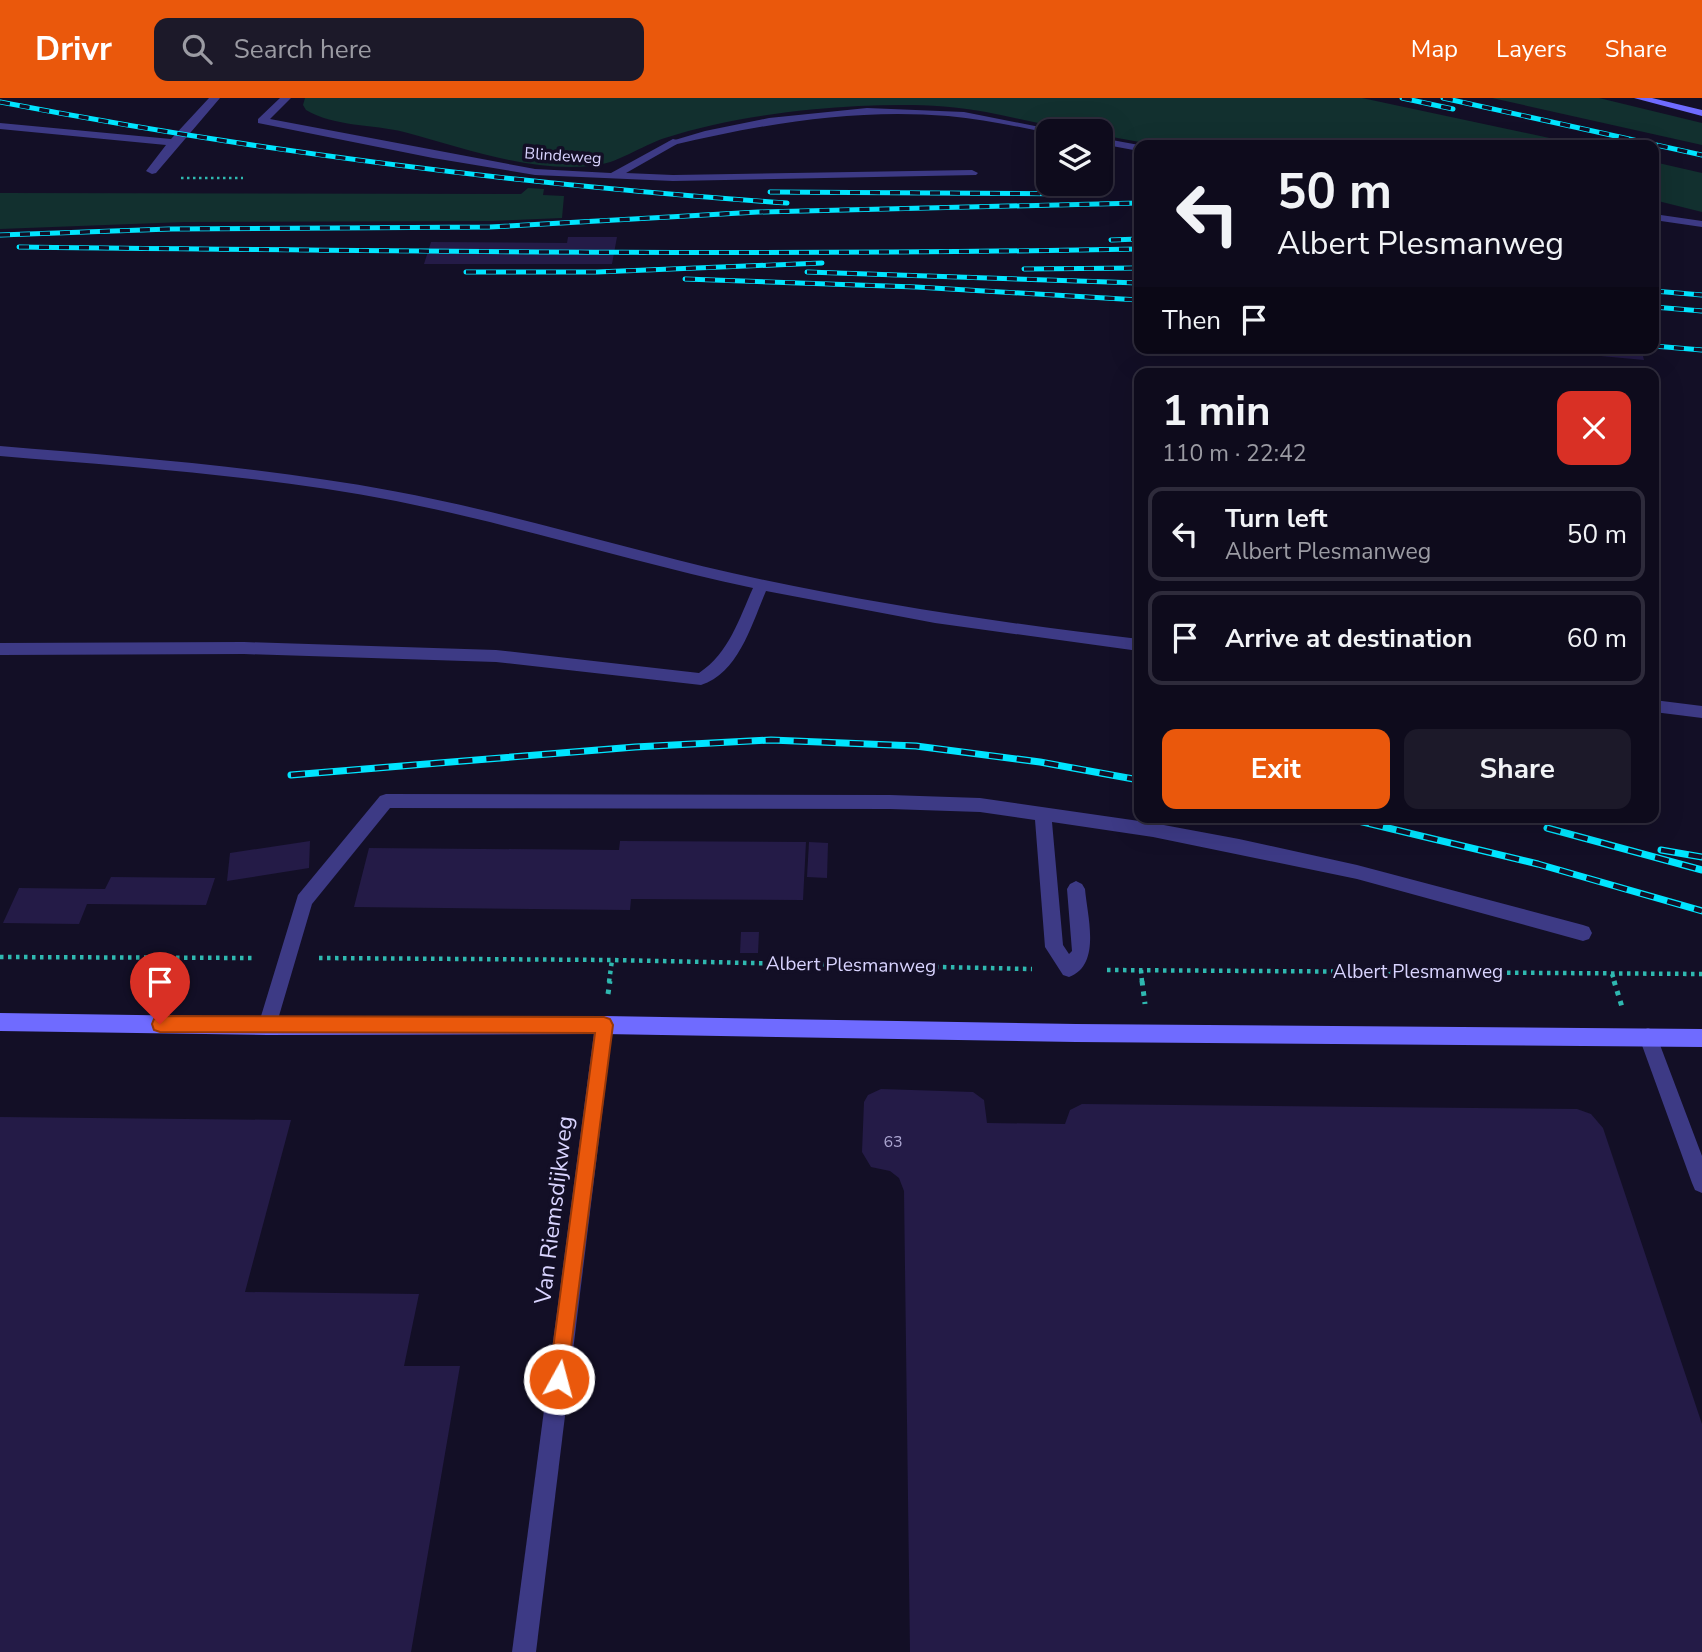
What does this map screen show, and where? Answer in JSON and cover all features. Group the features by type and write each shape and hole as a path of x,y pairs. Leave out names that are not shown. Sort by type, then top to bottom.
{"street":[{"path":"152,171 215,98"},
{"name":"Blindeweg","path":"286,98 262,121 534,172 613,176 673,142 806,116 870,111 955,114 1036,128"},
{"path":"1639,98 1702,113"},
{"path":"0,126 174,144"},
{"path":"1113,143 1134,147"},
{"path":"613,176 673,178 972,173"},
{"path":"1659,218 1702,224"},
{"path":"0,451 182,468 392,496 485,515 762,584 1019,630 1134,644"},
{"path":"0,649 244,648 460,655 539,659 701,679 713,672 728,657 762,584"},
{"path":"1659,707 1702,712"},
{"path":"267,1026 304,900 386,801 926,802 980,806 1153,830 1357,872 1583,933"},
{"path":"1043,815 1055,947 1069,969 1081,953 1076,889"},
{"path":"0,1022 267,1026 604,1025 1088,1033 1702,1038"},
{"name":"Van Riemsdijkweg","path":"524,1652 604,1025"},
{"path":"1648,1037 1702,1183"}],"path":[{"path":"152,171 174,177 243,178"},
{"name":"Albert Plesmanweg","path":"0,957 626,960 1069,969 1702,974"}],"green space":[{"path":"305,98 1362,98 1559,140 1134,141 1113,137 1113,119 1036,119 1036,123 970,109 891,105 811,110 736,120 665,138 601,165 567,167 520,162 392,129 341,122 306,110 303,105"},
{"path":"1492,98 1599,98 1702,123 1702,145"},
{"path":"1659,163 1702,173 1702,212 1659,201"},
{"path":"528,188 544,189 543,195 564,196 562,218 493,221 185,222 0,229 0,193 521,194"}],"building":[{"path":"568,237 617,237 612,264 424,264 431,242 567,243"},
{"path":"1579,354 1642,354 1644,360"},
{"path":"310,841 309,868 227,881 230,853"},
{"path":"620,841 806,842 803,900 631,899 630,910 354,907 369,848 619,850"},
{"path":"809,842 828,843 827,878 807,877"},
{"path":"111,877 215,878 206,905 87,904 79,924 3,923 19,888 105,889"},
{"path":"741,932 759,932 758,953 740,953"},
{"path":"881,1089 973,1092 984,1100 987,1123 1065,1124 1070,1110 1082,1104 1577,1109 1591,1114 1603,1128 1702,1424 1702,1652 910,1652 904,1191 899,1178 890,1171 871,1167 862,1152 864,1102 868,1095"},
{"path":"0,1117 291,1120 245,1292 419,1294 404,1366 460,1366 411,1652 0,1652"}],"railway":[{"path":"1402,98 1453,109"},
{"path":"1443,98 1634,140"},
{"path":"0,102 196,136 392,164 589,187 787,203"},
{"path":"1659,146 1702,155"},
{"path":"770,192 1036,194"},
{"path":"0,235 170,229 490,227 758,212 1134,203"},
{"path":"1111,240 1134,239"},
{"path":"19,247 719,252 1134,249"},
{"path":"466,272 597,272 822,263"},
{"path":"1024,269 1134,268"},
{"path":"807,272 1134,283"},
{"path":"685,279 916,287 1134,300"},
{"path":"1659,291 1702,295"},
{"path":"1659,307 1702,311"},
{"path":"1659,346 1702,350"},
{"path":"291,775 635,747 771,740 916,746 1040,762 1134,779"},
{"path":"1367,823 1538,864 1702,911"},
{"path":"1547,828 1702,870"},
{"path":"1661,850 1702,857"}],"route":[{"path":"160,1024 604,1025 559,1379"}]}
